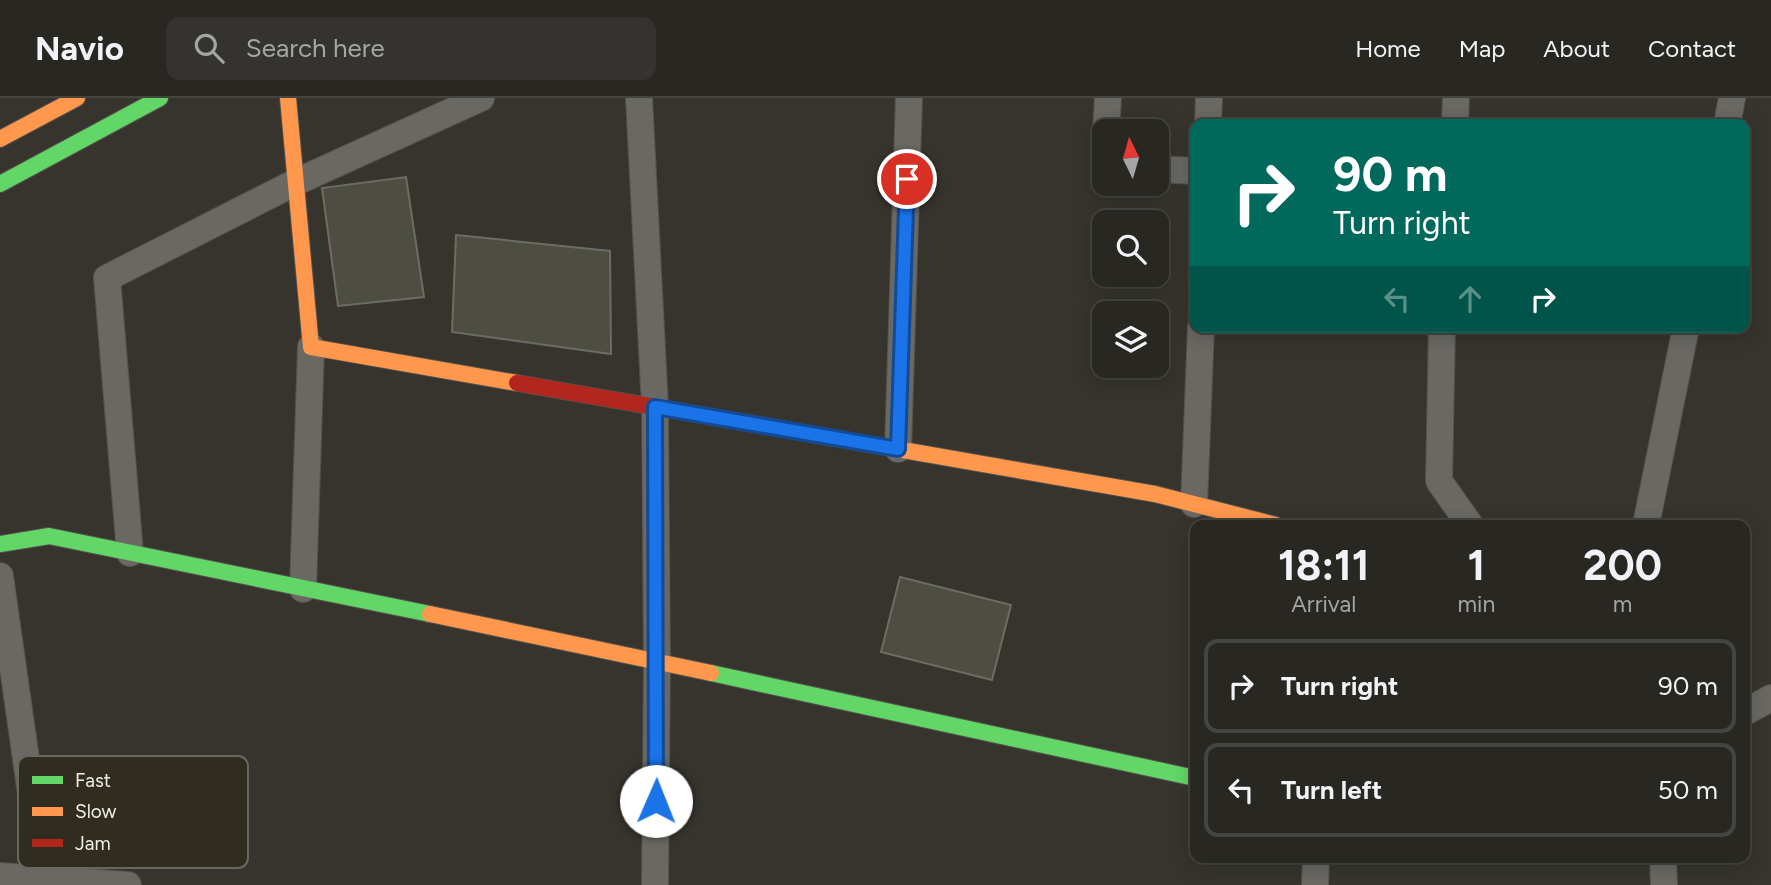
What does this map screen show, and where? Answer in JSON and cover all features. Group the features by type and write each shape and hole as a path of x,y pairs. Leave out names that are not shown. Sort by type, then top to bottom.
{"street":[{"path":"0,139 77,98"},
{"path":"0,184 160,98"},
{"path":"288,98 311,347 303,589"},
{"path":"130,553 107,278 294,183 481,98"},
{"path":"639,98 655,407 655,885"},
{"path":"898,449 909,98"},
{"path":"1107,119 1108,98"},
{"path":"1208,119 1209,98"},
{"path":"1455,119 1456,98"},
{"path":"1728,119 1732,98"},
{"path":"1169,170 1190,171"},
{"path":"1194,504 1201,333"},
{"path":"1442,333 1439,481 1466,520"},
{"path":"1647,520 1685,333"},
{"path":"311,347 1156,494 1256,520"},
{"path":"0,544 49,536 657,662 1190,777"},
{"path":"0,576 26,756"},
{"path":"1750,709 1771,698"},
{"path":"1315,885 1316,863"},
{"path":"1663,863 1664,885"},
{"path":"41,868 43,879"},
{"path":"0,876 128,885"}],"building":[{"path":"406,177 424,297 338,306 322,188"},
{"path":"456,235 610,251 611,354 452,332"},
{"path":"900,577 1011,605 992,680 881,652"}],"traffic: fast":[{"path":"0,184 160,98"},
{"path":"0,544 49,536 430,614"},
{"path":"711,673 1190,777"}],"traffic: slow":[{"path":"0,139 77,98"},
{"path":"288,98 311,347 517,383"},
{"path":"811,434 1155,494 1256,520"},
{"path":"430,614 711,673"}],"traffic: jam":[{"path":"517,383 811,434"}],"route":[{"path":"656,801 655,407 898,449 907,179"}]}
